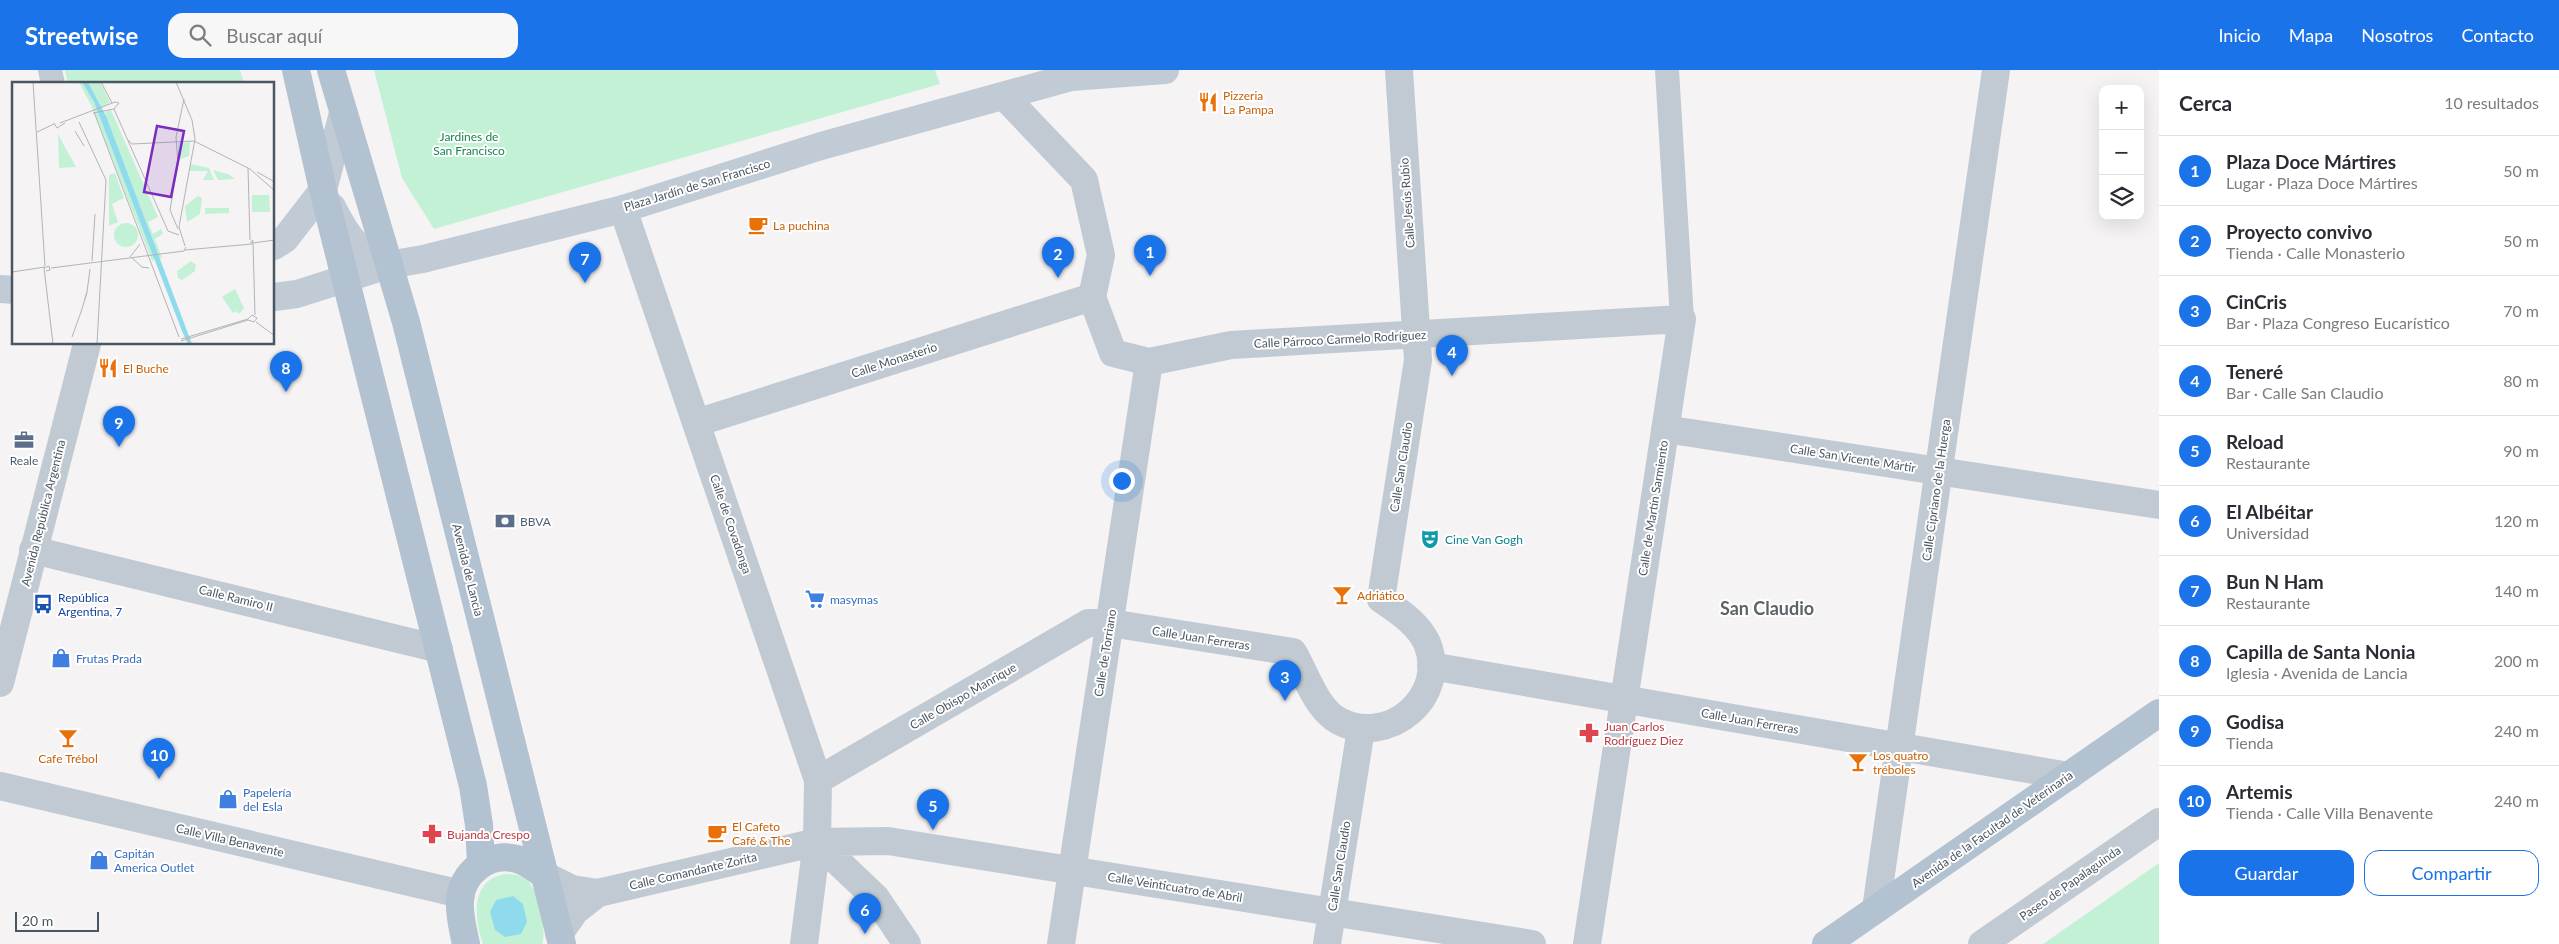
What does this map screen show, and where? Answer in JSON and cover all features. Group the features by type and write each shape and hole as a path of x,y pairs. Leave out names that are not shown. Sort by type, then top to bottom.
{"main road":[{"path":"296,70 323,190 473,786 480,825 481,864"},
{"path":"332,70 388,265"},
{"name":"Plaza Jardín de San Francisco","path":"275,297 297,294 388,265 423,259 623,209 821,146 1071,77 1165,70"},
{"path":"275,245 285,239 323,190 343,113"},
{"path":"323,190 348,238 362,251 388,265"},
{"name":"Avenida de Lancia","path":"388,265 406,322 559,941"},
{"name":"Avenida de la Facultad de Veterinaria","path":"1826,944 2159,713"},
{"path":"466,944 460,909 461,894 466,880 481,864 496,858 510,858 525,862 544,875"}],"street":[{"name":"Calle Jesús Rubio","path":"1399,70 1416,335"},
{"name":"Calle de Martín Sarmiento","path":"1587,944 1682,319 1667,70"},
{"name":"Calle Cipriano de la Huerga","path":"1876,909 1996,70"},
{"path":"1004,96 1084,180 1101,255 1092,297 1113,353 1149,362"},
{"name":"Calle de Covadonga","path":"623,209 818,780 817,842 804,944"},
{"name":"Calle Monasterio","path":"696,423 1092,297"},
{"name":"Calle Párroco Carmelo Rodríguez","path":"1149,362 1230,346 1682,319"},
{"name":"Calle San Claudio","path":"1416,335 1418,360 1381,599 1416,626 1427,643 1431,666"},
{"name":"Avenida República Argentina","path":"0,683 86,345"},
{"name":"Calle de Torriano","path":"1061,944 1149,362"},
{"name":"Calle San Vicente Mártir","path":"1665,429 2159,505"},
{"name":"Calle Ramiro II","path":"34,550 439,649"},
{"name":"Calle Obispo Manrique","path":"818,780 1088,623 1110,624"},
{"name":"Calle Juan Ferreras","path":"1110,624 1294,652 1307,676 1317,702 1338,721 1361,729"},
{"path":"1361,729 1386,727 1405,718 1420,703 1429,683 1431,666"},
{"name":"Calle Juan Ferreras","path":"1431,666 2069,776"},
{"name":"Calle San Claudio","path":"1328,944 1361,729"},
{"name":"Calle Villa Benavente","path":"0,786 461,894"},
{"name":"Paseo de Papalaguinda","path":"1982,944 2159,822"},
{"name":"Calle Veinticuatro de Abril","path":"817,842 888,841 1532,944"},
{"path":"817,842 876,898 907,944"},
{"name":"Calle Comandante Zorita","path":"544,875 572,889 598,893 817,842"},
{"name":"Calle Comandante Zorita","path":"559,941 575,911 598,893"}],"green space":[{"path":"65,70 240,70 243,82 68,82"},
{"name":"Jardines de San Francisco","path":"374,70 935,70 940,84 434,229 402,178"},
{"path":"2159,863 2159,944 2043,944"},
{"path":"505,874 522,877 527,880 535,892 542,920 542,944 483,944 477,912 480,892 494,878"}],"water":[{"path":"513,896 523,904 527,922 521,934 505,937 495,930 490,912 496,900"}],"place":[{"name":"Pizzeria La Pampa","path":"1208,102"},
{"name":"La puchina","path":"758,225"},
{"name":"Plaza Doce Mártires","path":"1150,276"},
{"name":"Proyecto convivo","path":"1058,278"},
{"name":"Bun N Ham","path":"585,283"},
{"name":"El Buche","path":"108,368"},
{"name":"Teneré","path":"1452,376"},
{"name":"Capilla de Santa Nonia","path":"286,392"},
{"name":"Reale","path":"24,440"},
{"name":"Godisa","path":"119,447"},
{"name":"BBVA","path":"505,521"},
{"name":"Cine Van Gogh","path":"1430,539"},
{"name":"Adriático","path":"1342,595"},
{"name":"masymas","path":"815,599"},
{"name":"República Argentina, 7","path":"43,604"},
{"name":"Frutas Prada","path":"61,658"},
{"name":"CinCris","path":"1285,701"},
{"name":"Juan Carlos Rodríguez Diez","path":"1589,733"},
{"name":"Cafe Trébol","path":"68,738"},
{"name":"Los quatro tréboles","path":"1858,762"},
{"name":"Artemis","path":"159,779"},
{"name":"Papelería del Esla","path":"228,799"},
{"name":"Reload","path":"933,830"},
{"name":"El Cafeto Café & The","path":"717,833"},
{"name":"Bujanda Crespo","path":"432,834"},
{"name":"Capitán America Outlet","path":"99,860"},
{"name":"El Albéitar","path":"865,934"}],"district":[{"name":"San Claudio","path":"1767,608"}]}
